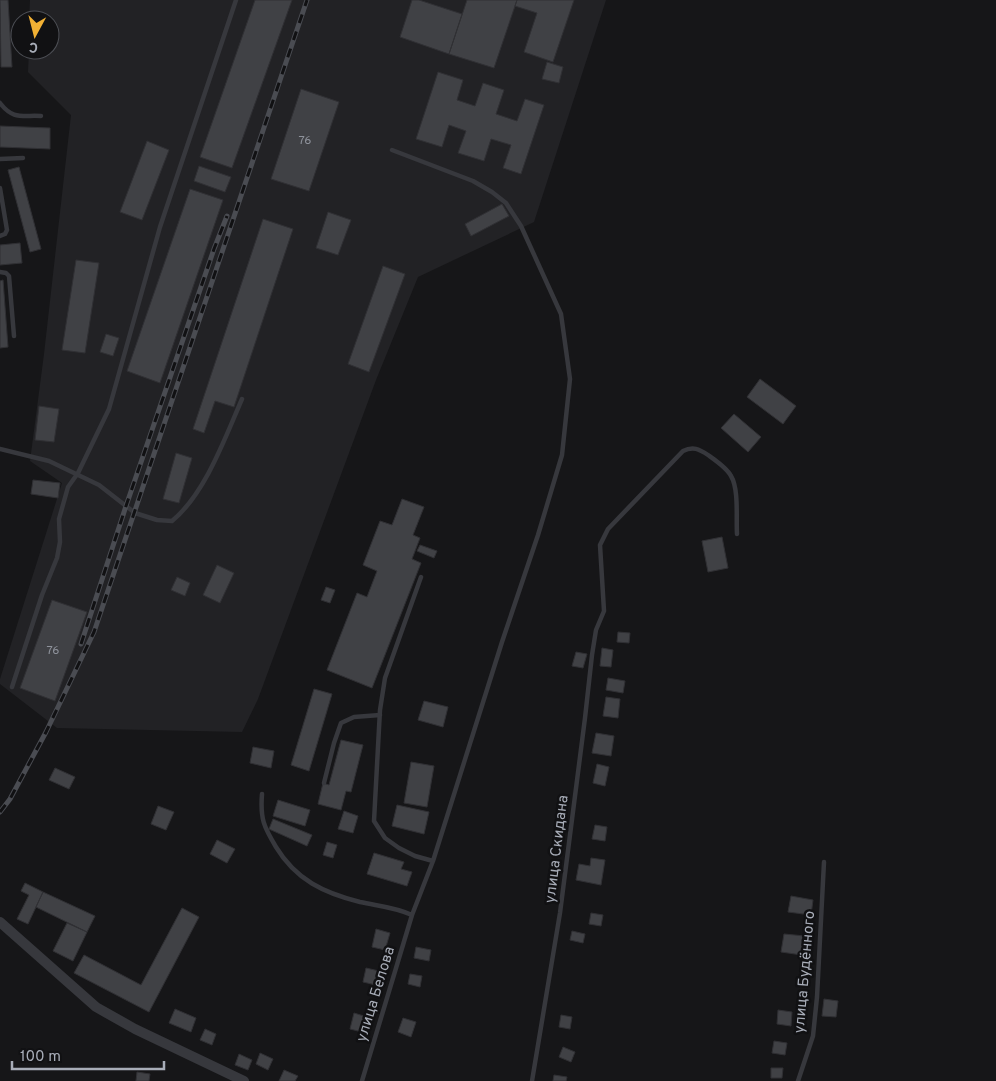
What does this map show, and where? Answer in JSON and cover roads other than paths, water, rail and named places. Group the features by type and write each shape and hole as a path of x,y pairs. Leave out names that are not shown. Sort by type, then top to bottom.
{"street":[{"path":"0,922 96,1007 135,1029 244,1081"}],"lane":[{"path":"12,687 42,596 57,558 60,542 59,519 68,487 78,473 109,409 160,227 236,0"},
{"path":"0,103 7,112 13,115 42,116"},
{"name":"улица Белова","path":"362,1081 412,914 433,861 562,455 570,379 561,314 522,226 510,208 500,198 473,181 392,150"},
{"path":"0,159 23,158"},
{"path":"0,188 7,230 5,234 0,236"},
{"path":"0,272 6,272 9,276 14,336"},
{"path":"0,449 49,461 78,473 98,484 135,513 157,520 172,521 184,511 214,462 242,399"},
{"name":"улица Скидана","path":"532,1081 561,903 592,655 596,630 604,611 600,546 608,529 683,451 689,448 696,448 707,454 731,474 735,485 737,534"},
{"path":"421,577 385,678 380,715 374,821 385,838 399,848 415,856 433,861"},
{"path":"324,783 334,743 342,723 354,718 380,715"},
{"path":"262,794 261,806 264,826 283,858 303,878 318,888 361,902 412,914"},
{"name":"улица Будённого","path":"798,1081 813,1036 824,862"}],"railway":[{"path":"0,812 10,799 46,732 94,632 307,0"},
{"path":"81,644 126,506 227,216"}]}
